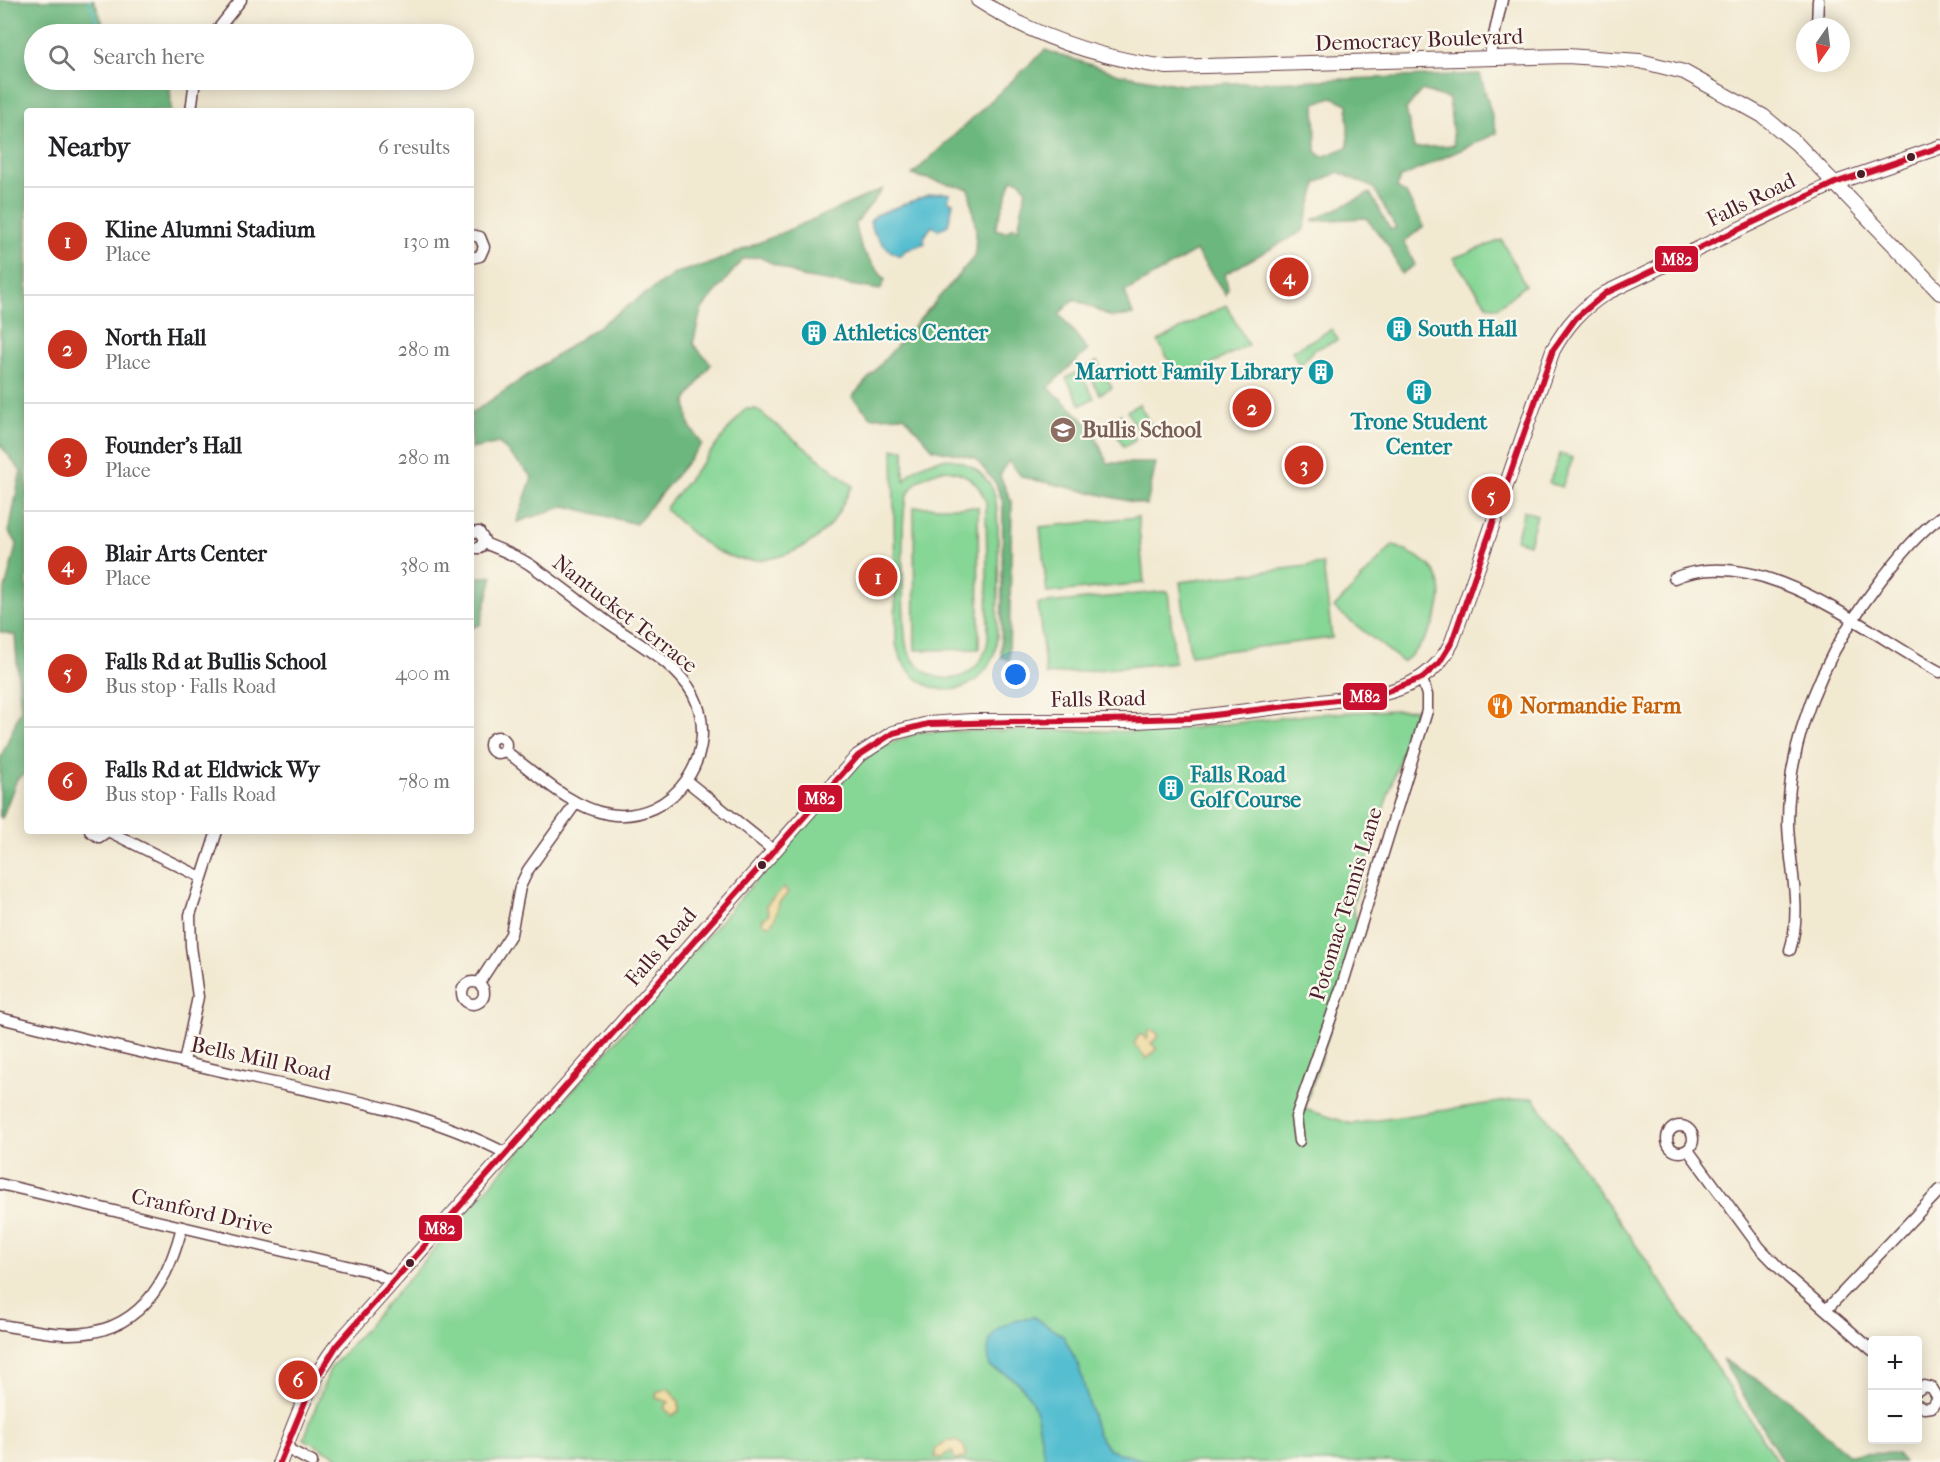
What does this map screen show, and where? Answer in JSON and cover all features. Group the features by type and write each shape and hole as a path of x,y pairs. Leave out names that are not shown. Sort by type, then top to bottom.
{"main road":[{"name":"Democracy Boulevard","path":"978,0 1009,19 1062,42 1110,57 1167,67 1567,56 1640,62 1684,72 1763,117 1796,143 1940,292"},
{"name":"Falls Road","path":"280,1462 305,1395 316,1373 337,1345 858,756 875,743 909,727 971,721 1136,721 1190,718 1377,695 1398,690 1422,679 1444,658 1452,642 1553,350 1564,330 1585,307 1606,293 1835,183 1940,147"}],"street":[{"path":"222,24 241,0"},
{"path":"1489,58 1502,0"},
{"path":"1817,18 1818,0"},
{"path":"191,108 194,90"},
{"path":"474,236 480,237 484,247 480,256 474,257"},
{"path":"1790,950 1795,936 1796,913 1788,821 1797,748 1818,683 1851,619 1917,535 1940,517"},
{"name":"Nantucket Terrace","path":"474,533 482,534 484,543 528,564 683,679 694,697 702,723 700,753 688,782 666,801 642,812 608,814 576,803 504,750"},
{"path":"474,548 480,548 484,543"},
{"path":"1674,578 1688,572 1710,570 1757,574 1802,590 1940,672"},
{"name":"Potomac Tennis Lane","path":"1299,1141 1296,1117 1342,986 1427,711 1427,695 1422,679"},
{"path":"688,782 773,850"},
{"path":"478,983 511,934 523,879 576,803"},
{"path":"114,834 201,877"},
{"path":"184,1062 198,996 190,925 201,877 216,834"},
{"name":"Bells Mill Road","path":"0,1018 422,1116 483,1141 507,1154"},
{"path":"1688,1150 1760,1248 1788,1277 1868,1346"},
{"name":"Cranford Drive","path":"0,1184 368,1271 394,1282"},
{"path":"1827,1310 1940,1190"},
{"path":"0,1325 68,1335 98,1330 124,1319 143,1306 165,1279 182,1227"},
{"path":"1922,1387 1932,1388 1938,1398 1932,1407 1922,1407"},
{"path":"286,1448 312,1462"}],"green space":[{"path":"0,0 94,0 103,24 24,24 24,90 170,90 171,108 24,108 24,775 17,779 2,818 0,817 0,760 21,709 15,635 0,632 0,608 17,543 9,532 21,471 0,445"},
{"path":"1045,50 1119,74 1182,85 1480,74 1497,133 1400,178 1397,188 1406,194 1424,226 1404,242 1415,265 1401,274 1390,248 1366,218 1311,221 1370,193 1390,229 1396,229 1374,188 1338,172 1317,183 1303,231 1225,274 1228,289 1226,295 1196,251 1125,292 1133,315 1112,317 1074,299 1059,314 1088,350 1048,387 1091,427 1108,463 1156,463 1147,505 1022,477 1008,461 1000,476 1012,503 1009,660 1001,657 1003,503 996,484 975,458 933,449 904,416 871,417 852,397 975,256 976,230 969,189 912,175","holes":["1422,90 1449,99 1454,145 1414,148 1406,109","1332,97 1348,104 1348,147 1322,157 1316,151 1315,103","1012,179 1020,181 1026,189 1018,230 1014,227 1006,232 995,229"]},
{"path":"883,189 855,224 862,250 885,280 880,290 802,277 759,257 743,259 701,310 693,344 711,364 686,401 689,425 702,444 636,524 566,506 517,522 532,477 499,443 474,448 474,412 676,273 712,263"},
{"path":"1502,240 1525,285 1497,308 1487,305 1453,258"},
{"path":"1226,305 1248,345 1180,380 1158,341"},
{"path":"1332,329 1338,340 1313,350 1300,366 1292,351"},
{"path":"1097,361 1112,388 1100,394 1085,368"},
{"path":"1079,371 1094,398 1081,405 1066,378"},
{"path":"1139,404 1154,430 1142,437 1127,411"},
{"path":"745,409 756,409 853,486 832,522 809,543 795,551 764,559 749,560 719,552 698,538 665,509"},
{"path":"1121,414 1136,440 1124,447 1109,421"},
{"path":"893,449 904,449 904,482 921,466 945,459 967,464 985,478 993,490 996,501 998,538 997,636 993,657 981,675 968,685 954,689 939,689 925,684 912,674 902,661 896,644","holes":["943,470 964,475 975,483 986,502 988,640 983,656 974,668 963,676 950,678 937,677 924,671 914,660 906,645 903,523 907,496 917,482"]},
{"path":"1560,454 1573,458 1562,487 1549,483"},
{"path":"914,507 978,507 979,649 915,650"},
{"path":"1524,511 1537,515 1529,544 1516,540"},
{"path":"1138,517 1144,583 1047,593 1040,527"},
{"path":"1393,545 1428,564 1436,574 1440,585 1438,610 1434,623 1428,635 1412,655 1403,662 1334,608"},
{"path":"1323,564 1332,638 1190,655 1180,582"},
{"path":"493,576 480,625 474,627 474,578"},
{"path":"1168,591 1175,662 1046,675 1038,604"},
{"name":"Falls Road Golf Course","path":"1416,709 1352,906 1361,935 1304,1109 1352,1124 1533,1097 1651,1267 1778,1462 347,1462 304,1439 330,1369 844,779 874,750 920,732 1032,730 1156,732 1315,714"},
{"path":"1722,1359 1785,1396 1847,1454 1896,1453 1904,1462 1783,1462"}],"sand":[{"path":"784,888 788,893 779,903 775,919 770,925 764,924 762,920 769,914 766,905"},
{"path":"1149,1030 1156,1032 1159,1036 1151,1043 1157,1049 1147,1059 1134,1044 1139,1035 1143,1035 1147,1040"},
{"path":"669,1389 679,1402 679,1411 673,1416 664,1408 669,1402 656,1398 657,1392"},
{"path":"946,1441 956,1441 964,1446 966,1455 964,1458 955,1460 952,1451 942,1458 935,1457 935,1450"}],"water":[{"path":"950,194 948,201 953,203 948,225 938,230 932,226 923,238 925,243 904,251 901,256 886,247 874,232 870,222 876,215 928,195"},
{"path":"1034,1317 1064,1337 1079,1367 1097,1433 1109,1450 1150,1462 1045,1462 1033,1404 1018,1383 990,1367 988,1354 992,1336 1003,1325"}],"waterway":[{"path":"89,0 97,24"}],"transit line":[{"name":"M82","path":"280,1462 311,1387 337,1345 858,756 893,733 928,724 1190,718 1377,695 1422,678 1439,663 1452,642 1553,350 1576,318 1606,293 1835,183 1940,147"}],"place":[{"name":"Blair Arts Center","path":"1289,277"},
{"name":"South Hall","path":"1399,329"},
{"name":"Athletics Center","path":"814,333"},
{"name":"Marriott Family Library","path":"1321,372"},
{"name":"Trone Student Center","path":"1419,392"},
{"name":"North Hall","path":"1252,408"},
{"name":"Bullis School","path":"1063,430"},
{"name":"Founder's Hall","path":"1304,465"},
{"name":"Falls Rd at Bullis School","path":"1491,496"},
{"name":"Kline Alumni Stadium","path":"878,577"},
{"name":"Normandie Farm","path":"1500,706"},
{"name":"Falls Road Golf Course","path":"1171,788"},
{"name":"Falls Rd at Eldwick Wy","path":"298,1380"}]}
